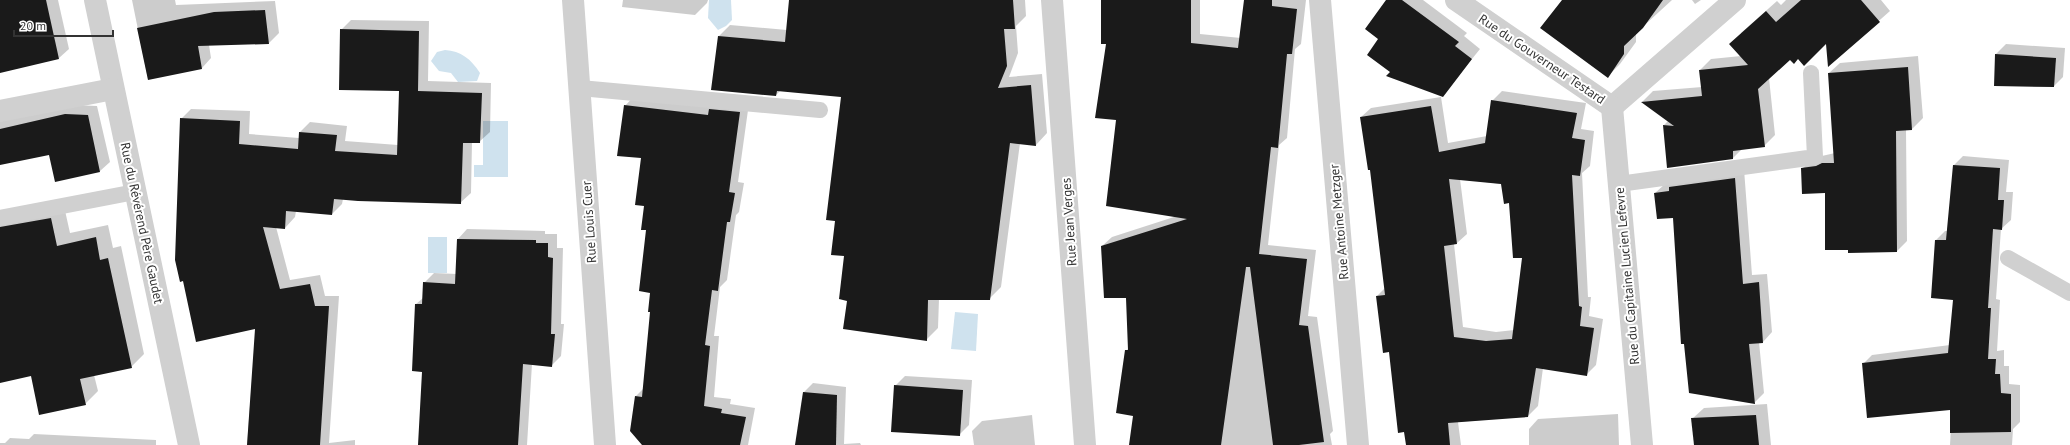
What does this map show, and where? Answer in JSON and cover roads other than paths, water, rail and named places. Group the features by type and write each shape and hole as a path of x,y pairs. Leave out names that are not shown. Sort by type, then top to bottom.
{"street":[{"name":"Rue du Révérend Père Gaudet","path":"95,0 189,445"},
{"name":"Rue Louis Cuer","path":"573,0 605,445"},
{"name":"Rue Jean Verges","path":"1052,0 1085,445"},
{"name":"Rue Antoine Metzger","path":"1320,0 1358,445"},
{"name":"Rue du Gouverneur Testard","path":"1456,0 1612,107 1735,0"},
{"path":"0,111 114,89"},
{"name":"Rue du Capitaine Lucien Lefevre","path":"1612,107 1642,445"}],"lane":[{"path":"1619,184 1815,156 1811,73"},
{"path":"580,88 820,110"},
{"path":"0,218 135,192"},
{"path":"2008,258 2070,293"}],"water":[{"path":"709,0 731,0 732,20 726,26 718,30 708,18"},
{"path":"445,50 461,54 469,60 480,73 477,81 458,82 451,73 439,71 431,61 437,52"},
{"path":"483,121 508,121 508,177 474,177 474,165 483,165"},
{"path":"428,237 447,237 447,273 428,273"},
{"path":"955,312 978,314 976,351 951,349"}]}
